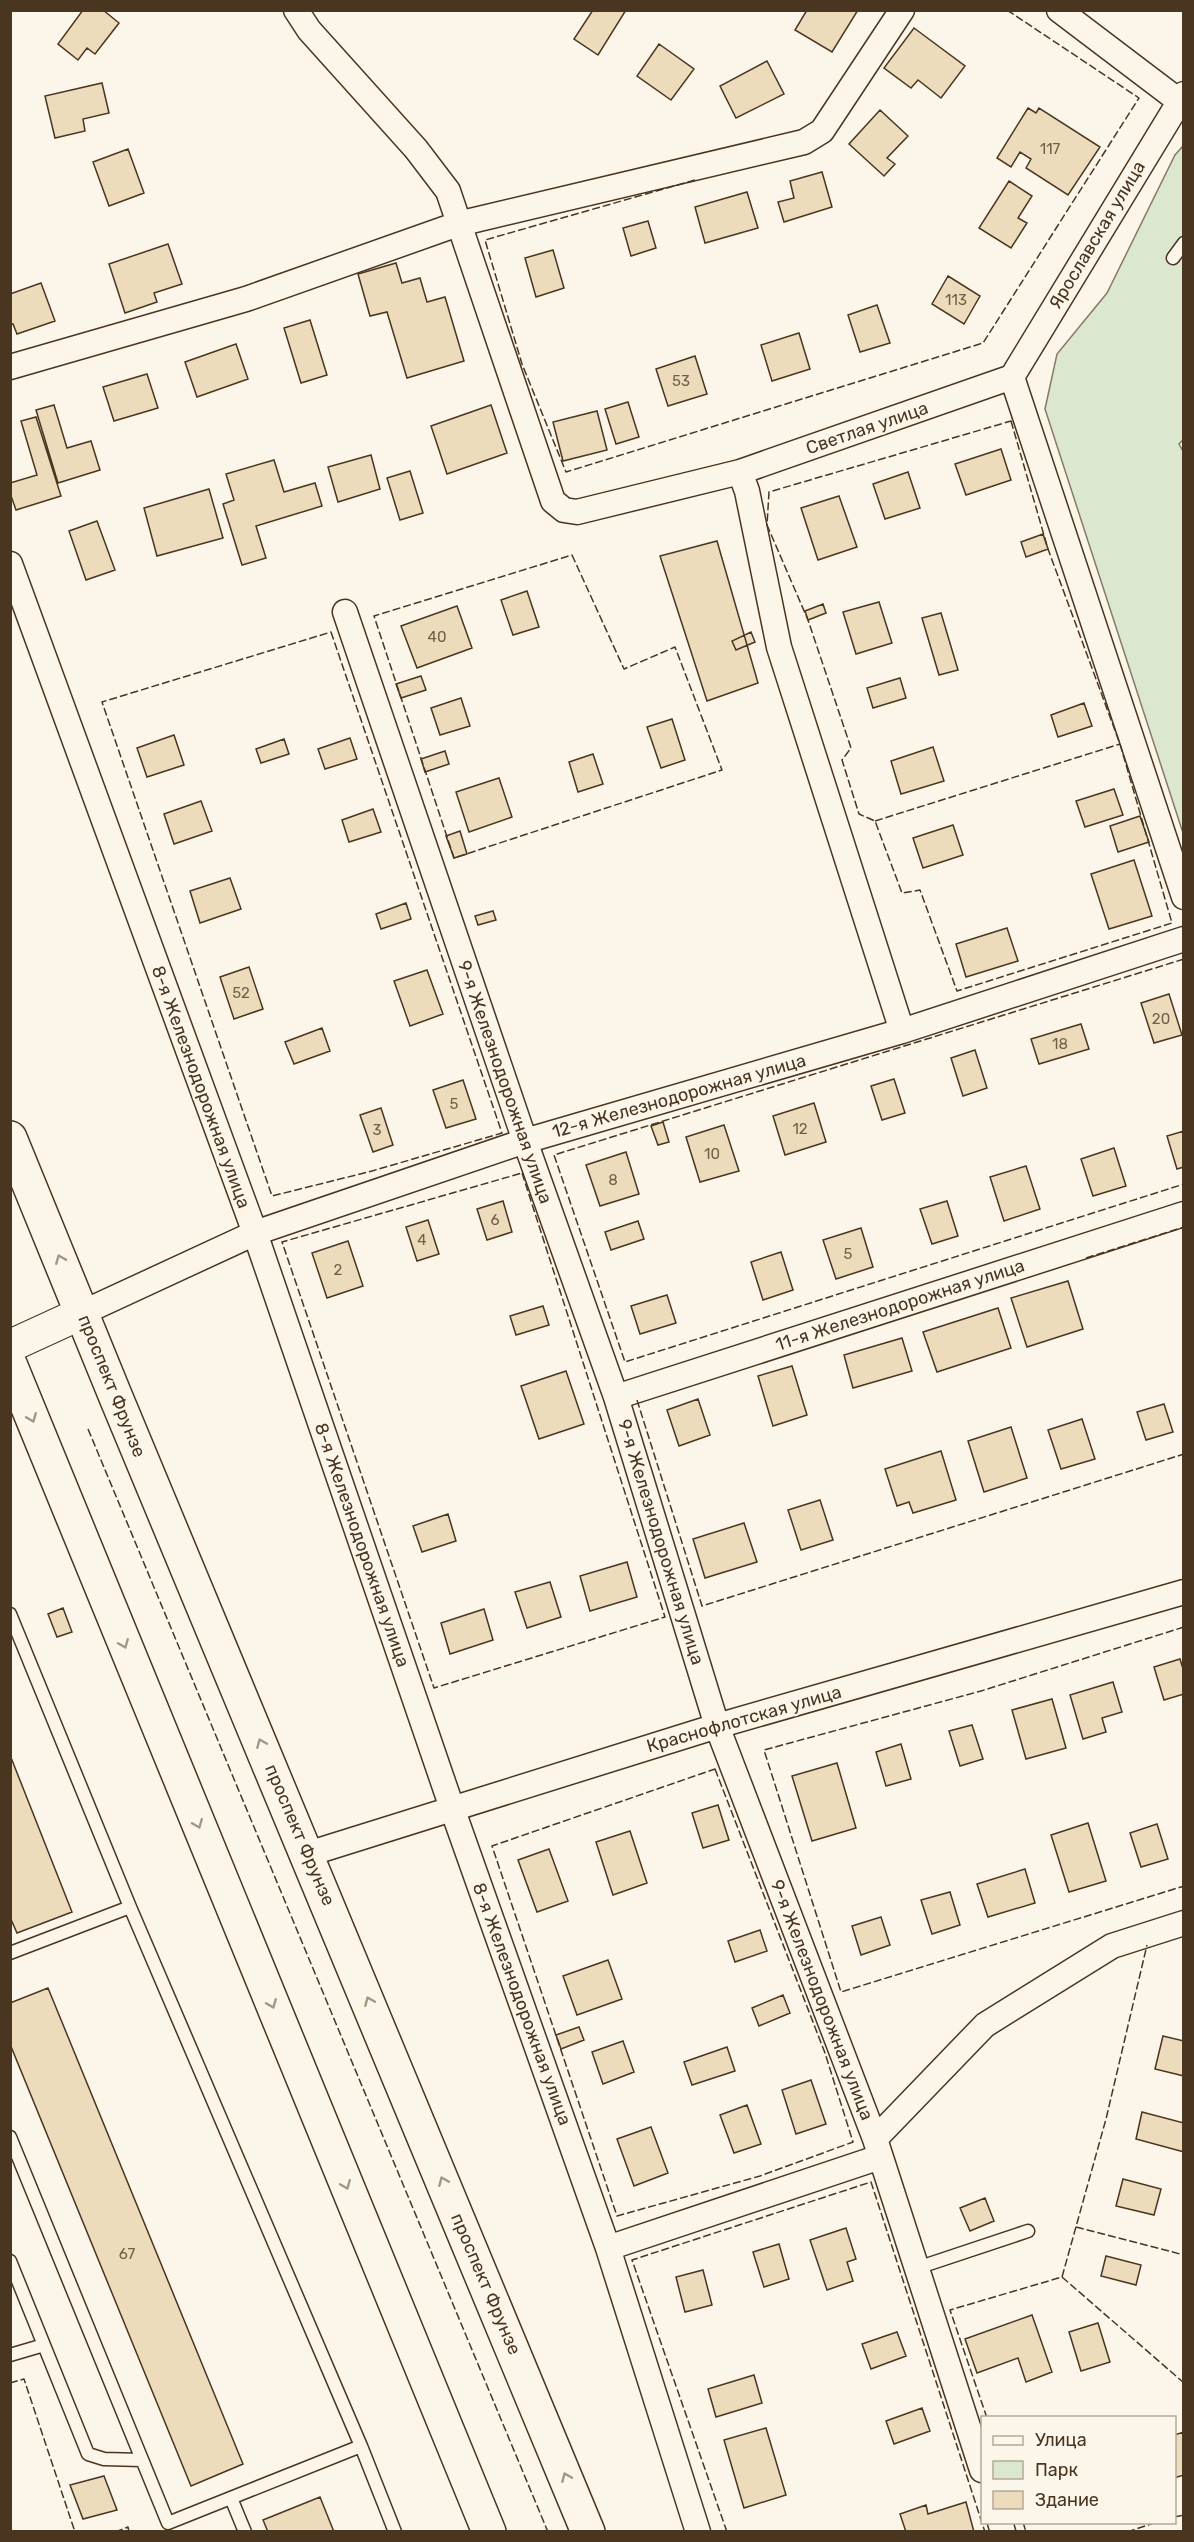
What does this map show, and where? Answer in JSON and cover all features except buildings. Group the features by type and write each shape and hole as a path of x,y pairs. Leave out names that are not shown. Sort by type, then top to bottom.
{"main road":[{"name":"проспект Фрунзе","path":"10,1138 588,2532"},
{"path":"10,1364 489,2532"}],"street":[{"path":"10,367 246,299 458,224 804,142 822,131 902,10"},
{"path":"1059,10 1181,97"},
{"path":"303,20 428,164 448,191 458,224"},
{"name":"Ярославская улица","path":"1012,376 1181,97"},
{"name":"Светлая улица","path":"458,224 553,501 564,510 577,512 744,481 1012,376"},
{"path":"1012,376 1184,897"},
{"path":"744,481 779,647 902,1031"},
{"name":"8-я Железнодорожная улица","path":"10,564 255,1233 452,1808 608,2248 698,2532"},
{"name":"9-я Железнодорожная улица","path":"345,612 525,1141 616,1397 717,1726 877,2148 981,2467"},
{"name":"12-я Железнодорожная улица","path":"82,1314 255,1233 525,1141 902,1031 1184,939"},
{"name":"11-я Железнодорожная улица","path":"616,1397 1184,1214"},
{"path":"10,1346 82,1314"},
{"name":"Краснофлотская улица","path":"308,1854 717,1726 1184,1592"},
{"path":"608,2248 877,2148 985,2025 1112,1946 1184,1923"}],"lane":[{"path":"1173,258 1184,243"},
{"path":"10,1614 130,1907 361,2446 395,2532"},
{"path":"10,1953 130,1907"},
{"path":"10,2137 168,2523 361,2446"},
{"path":"917,2268 1028,2231"},
{"path":"10,2261 88,2454 104,2459 142,2460"},
{"path":"10,2355 44,2345"},
{"path":"231,2498 245,2532"}],"green space":[{"path":"1183,146 1184,439 1179,444 1184,453 1183,833 1045,409 1057,354 1107,293 1175,155"}],"fence":[{"path":"695,180 485,240 522,364 566,472 983,343 1139,98 1007,10"},
{"path":"1011,421 1048,549 1120,744 1172,923 957,991 920,890 902,893 875,821 859,814 842,760 851,748 808,620 767,525 769,492 1011,421"},
{"path":"572,555 624,669 675,647 722,770 454,858 374,616 572,555"},
{"path":"331,632 502,1133 372,1171 272,1196 102,702 331,632"},
{"path":"875,821 1120,744"},
{"path":"1184,959 554,1155 625,1362 1184,1184"},
{"path":"522,1173 665,1617 434,1688 282,1242 522,1173"},
{"path":"1086,1258 1184,1227"},
{"path":"637,1400 702,1606 1184,1454"},
{"path":"88,1429 548,2532"},
{"path":"1184,1627 981,1691 764,1750 841,1992 1184,1886"},
{"path":"715,1769 825,2053 853,2142 760,2176 617,2216 492,1846 715,1769"},
{"path":"986,2416 950,2310 1062,2277 1106,2119 1147,1945"},
{"path":"727,2532 632,2260 871,2182 981,2520"},
{"path":"1076,2227 1184,2255"},
{"path":"1062,2277 1184,2383"},
{"path":"10,2383 24,2379 75,2532"},
{"path":"1176,2517 1184,2515"},
{"path":"982,2524 985,2532"},
{"path":"1024,2524 1026,2532"},
{"path":"1127,2532 1151,2524"},
{"path":"115,2532 128,2527 129,2532"}]}
